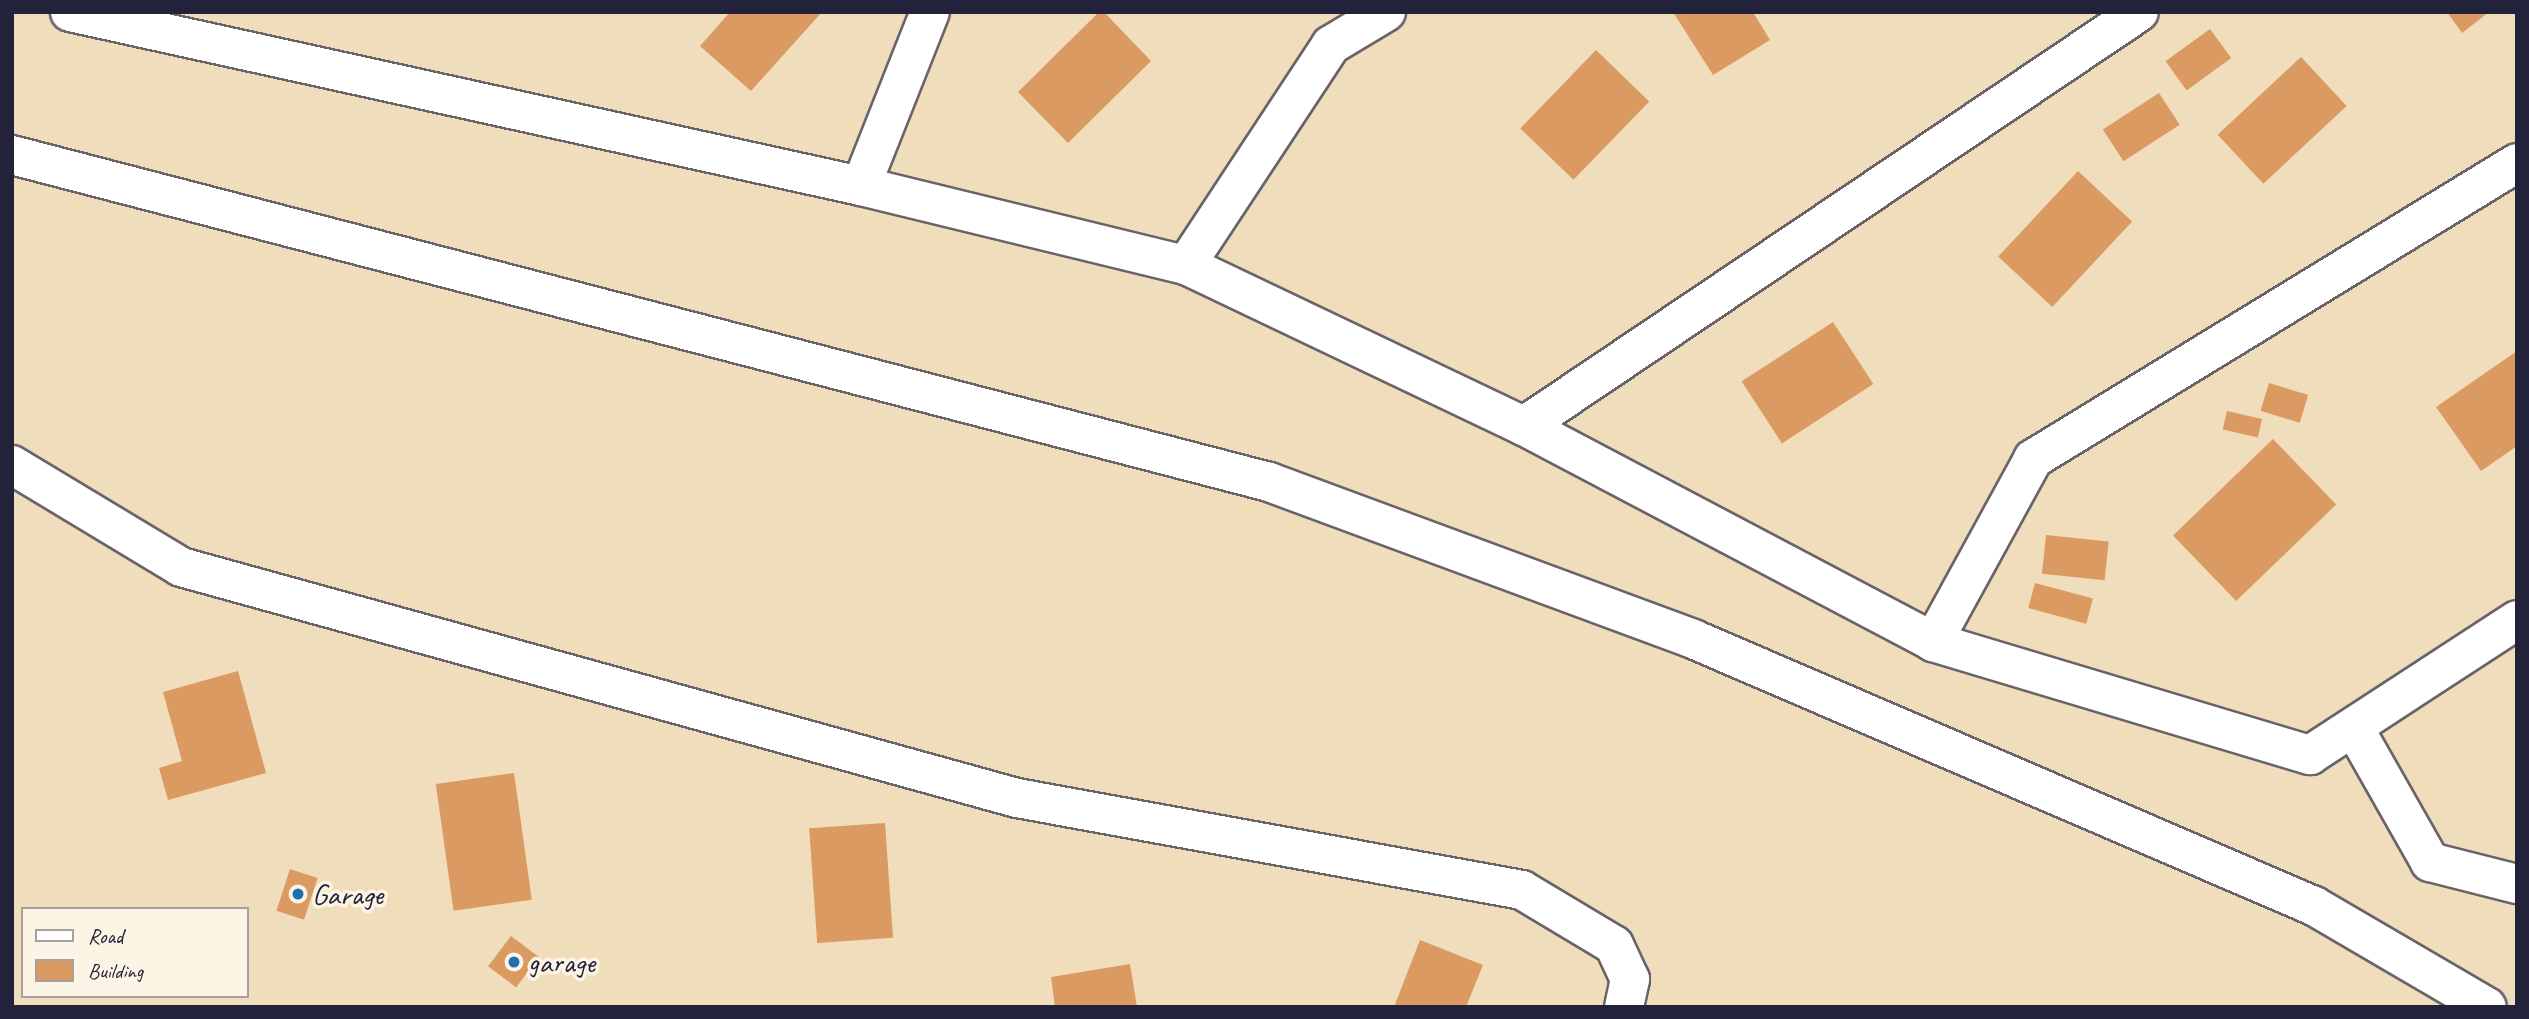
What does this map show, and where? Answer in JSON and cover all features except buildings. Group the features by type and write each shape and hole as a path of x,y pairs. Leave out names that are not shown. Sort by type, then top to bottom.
{"street":[{"path":"70,12 145,20 1186,265 1524,426 1933,642 2310,755 2517,620"},
{"path":"861,187 930,12"},
{"path":"1186,265 1331,45 1386,12"},
{"path":"1524,426 2138,12"},
{"path":"12,156 1269,482 1693,639 2315,906 2487,1007"},
{"path":"1933,642 2032,459 2517,163"},
{"path":"12,465 181,567 1017,799 1522,890 1614,945 1630,979 1625,1007"},
{"path":"2354,728 2430,862 2517,884"}],"place":[{"name":"Garage","path":"298,894"},
{"name":"garage","path":"514,962"}]}
